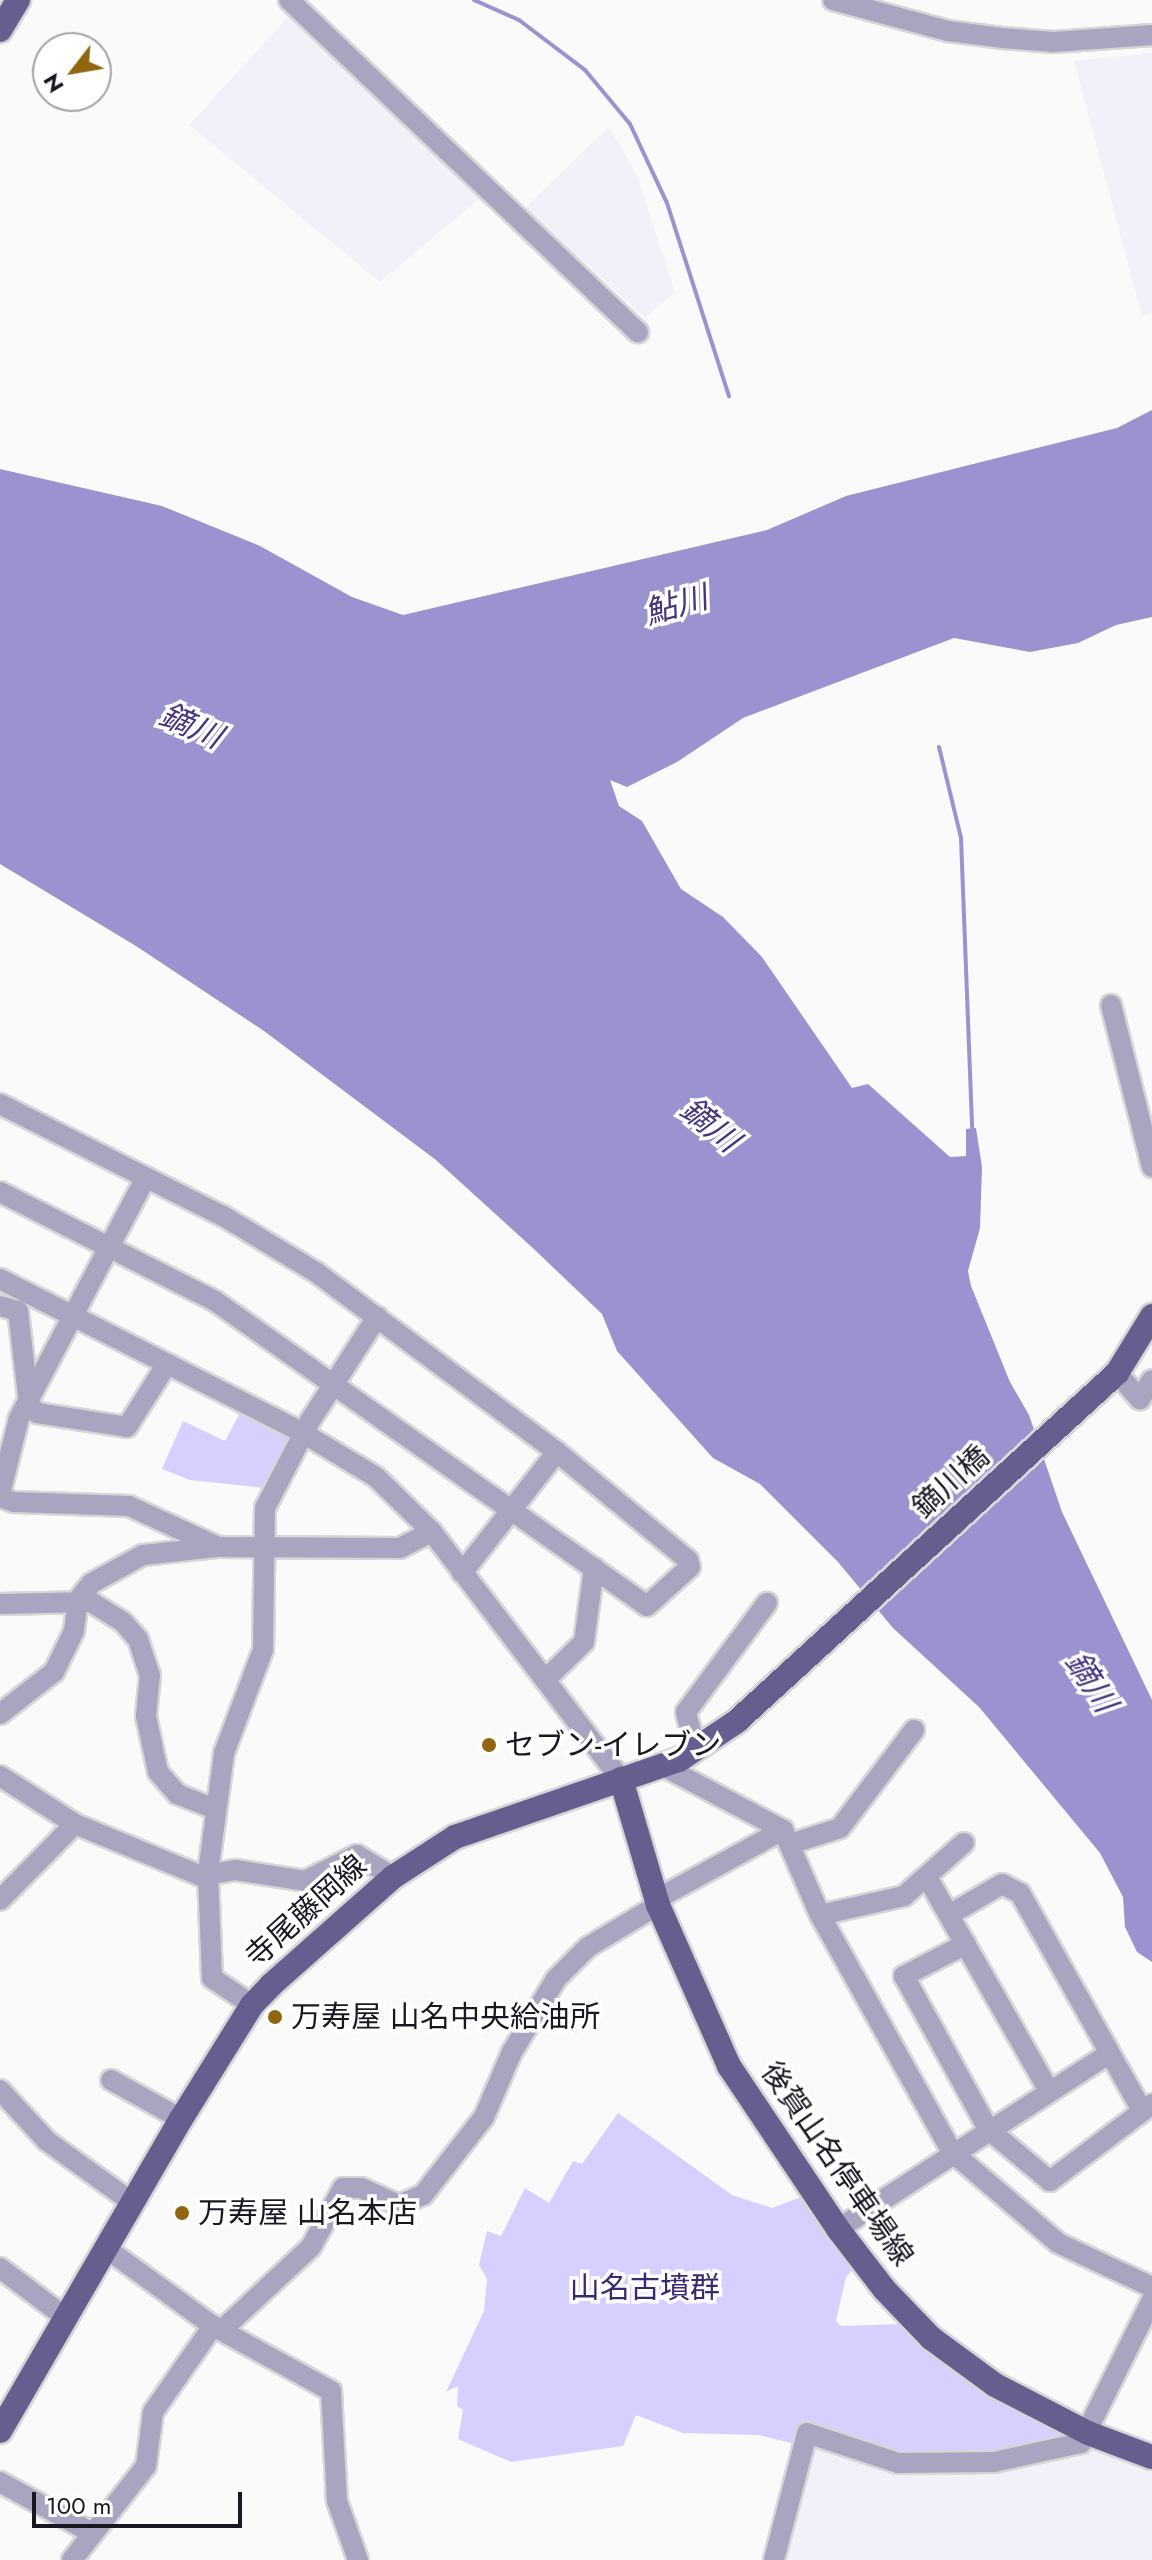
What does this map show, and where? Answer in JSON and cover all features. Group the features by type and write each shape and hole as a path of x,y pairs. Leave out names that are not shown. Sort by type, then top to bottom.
{"main road":[{"path":"2,26 18,0"},
{"path":"1115,1376 1152,1316"},
{"name":"鏑川橋","path":"833,1634 1115,1376"},
{"name":"寺尾藤岡線","path":"0,2431 181,2119 252,2005 393,1877 455,1837 696,1750 736,1722 833,1634"},
{"name":"後賀山名停車場線","path":"621,1779 658,1902 729,2066 838,2229 931,2338 995,2385 1088,2433 1152,2457"}],"street":[{"path":"289,0 638,332"},
{"path":"833,0 872,5 948,31 1002,38 1054,42 1152,35"},
{"path":"1111,1005 1152,1167"},
{"path":"0,1104 146,1177 317,1273 557,1452 688,1560 690,1567 647,1606 513,1508 215,1301 0,1192"},
{"path":"146,1177 19,1418 0,1496 129,1506 218,1547"},
{"path":"0,1279 303,1433 376,1477 432,1532 621,1779"},
{"path":"0,1306 18,1311 29,1404 37,1413 127,1427 167,1364"},
{"path":"252,2005 212,1978 208,1873 215,1809 232,1725 263,1650 265,1508 303,1433 377,1317"},
{"path":"1115,1376 1140,1399 1152,1380"},
{"path":"462,1573 557,1452"},
{"path":"0,1714 54,1672 74,1631 78,1600 92,1583 143,1555 218,1547 264,1551 400,1548 432,1532"},
{"path":"545,1680 584,1642 594,1568"},
{"path":"0,1604 78,1600 110,1612 138,1639 150,1675 146,1716 166,1786 215,1809"},
{"path":"696,1750 686,1712 767,1603"},
{"path":"72,2560 146,2466 153,2412 218,2328 311,2247 343,2188 361,2188 399,2205 423,2195 484,2117 512,2052 556,1979 588,1947 658,1902 786,1837 840,1828 914,1730"},
{"path":"661,1765 786,1837 820,1915 952,2152 1058,2243 1150,2286 1081,2443 994,2462 898,2463 807,2433 774,2560"},
{"path":"0,1776 75,1824 201,1876 235,1870 295,1883 357,1855 393,1877"},
{"path":"0,1900 75,1824"},
{"path":"820,1915 904,1896 964,1843"},
{"path":"927,1877 1049,2091"},
{"path":"949,1915 1005,1883 1020,1893 1108,2054 1147,2107 1050,2181 988,2129 904,1976 966,1944"},
{"path":"838,2229 952,2152 1108,2054"},
{"path":"111,2080 181,2119"},
{"path":"0,2090 47,2141 133,2203"},
{"path":"107,2249 218,2328 331,2391 337,2501 358,2560"},
{"path":"0,2268 66,2318"},
{"path":"0,2482 92,2533"}],"shaded area":[{"path":"288,17 480,198 380,282 189,125"},
{"path":"1152,53 1152,313 1142,316 1074,61"},
{"path":"609,127 637,175 675,292 645,318 525,208"},
{"path":"1099,2444 1152,2466 1152,2560 779,2560 809,2445"}],"green space":[{"path":"240,1413 292,1440 265,1488 190,1480 162,1469 183,1421 225,1441"},
{"name":"山名古墳群","path":"618,2113 732,2195 772,2208 806,2195 856,2266 846,2277 836,2321 841,2326 905,2324 1079,2434 1046,2448 902,2459 812,2430 799,2445 759,2435 683,2433 636,2415 623,2446 511,2462 458,2439 463,2410 457,2406 458,2386 446,2392 484,2311 487,2279 479,2265 487,2231 501,2236 525,2188 549,2203 573,2161 582,2164"}],"water":[{"path":"1152,410 1152,617 1116,625 1078,643 1030,652 954,638 743,718 677,762 627,787 610,780 619,806 642,821 681,889 723,917 762,957 852,1088 868,1084 950,1157 966,1156 966,1129 976,1128 982,1167 980,1228 968,1271 971,1286 1010,1382 1029,1415 1062,1512 1152,1700 1152,1962 1137,1952 1125,1927 1123,1897 1100,1853 979,1707 893,1628 838,1562 760,1484 713,1458 617,1351 602,1314 536,1251 436,1160 264,1031 136,946 0,864 0,469 162,506 260,546 352,597 403,615 767,530 846,496 1117,428"}],"waterway":[{"path":"474,0 519,20 585,70 630,124 667,203 729,396"},
{"path":"939,747 961,838 972,1131"}],"place":[{"name":"セブン-イレブン","path":"489,1745"},
{"name":"万寿屋 山名中央給油所","path":"275,2017"},
{"name":"万寿屋 山名本店","path":"182,2213"}],"water label":[{"name":"鮎川","path":"676,605"},
{"name":"鏑川","path":"191,726"},
{"name":"鏑川","path":"710,1125"},
{"name":"鏑川","path":"1091,1682"}]}
